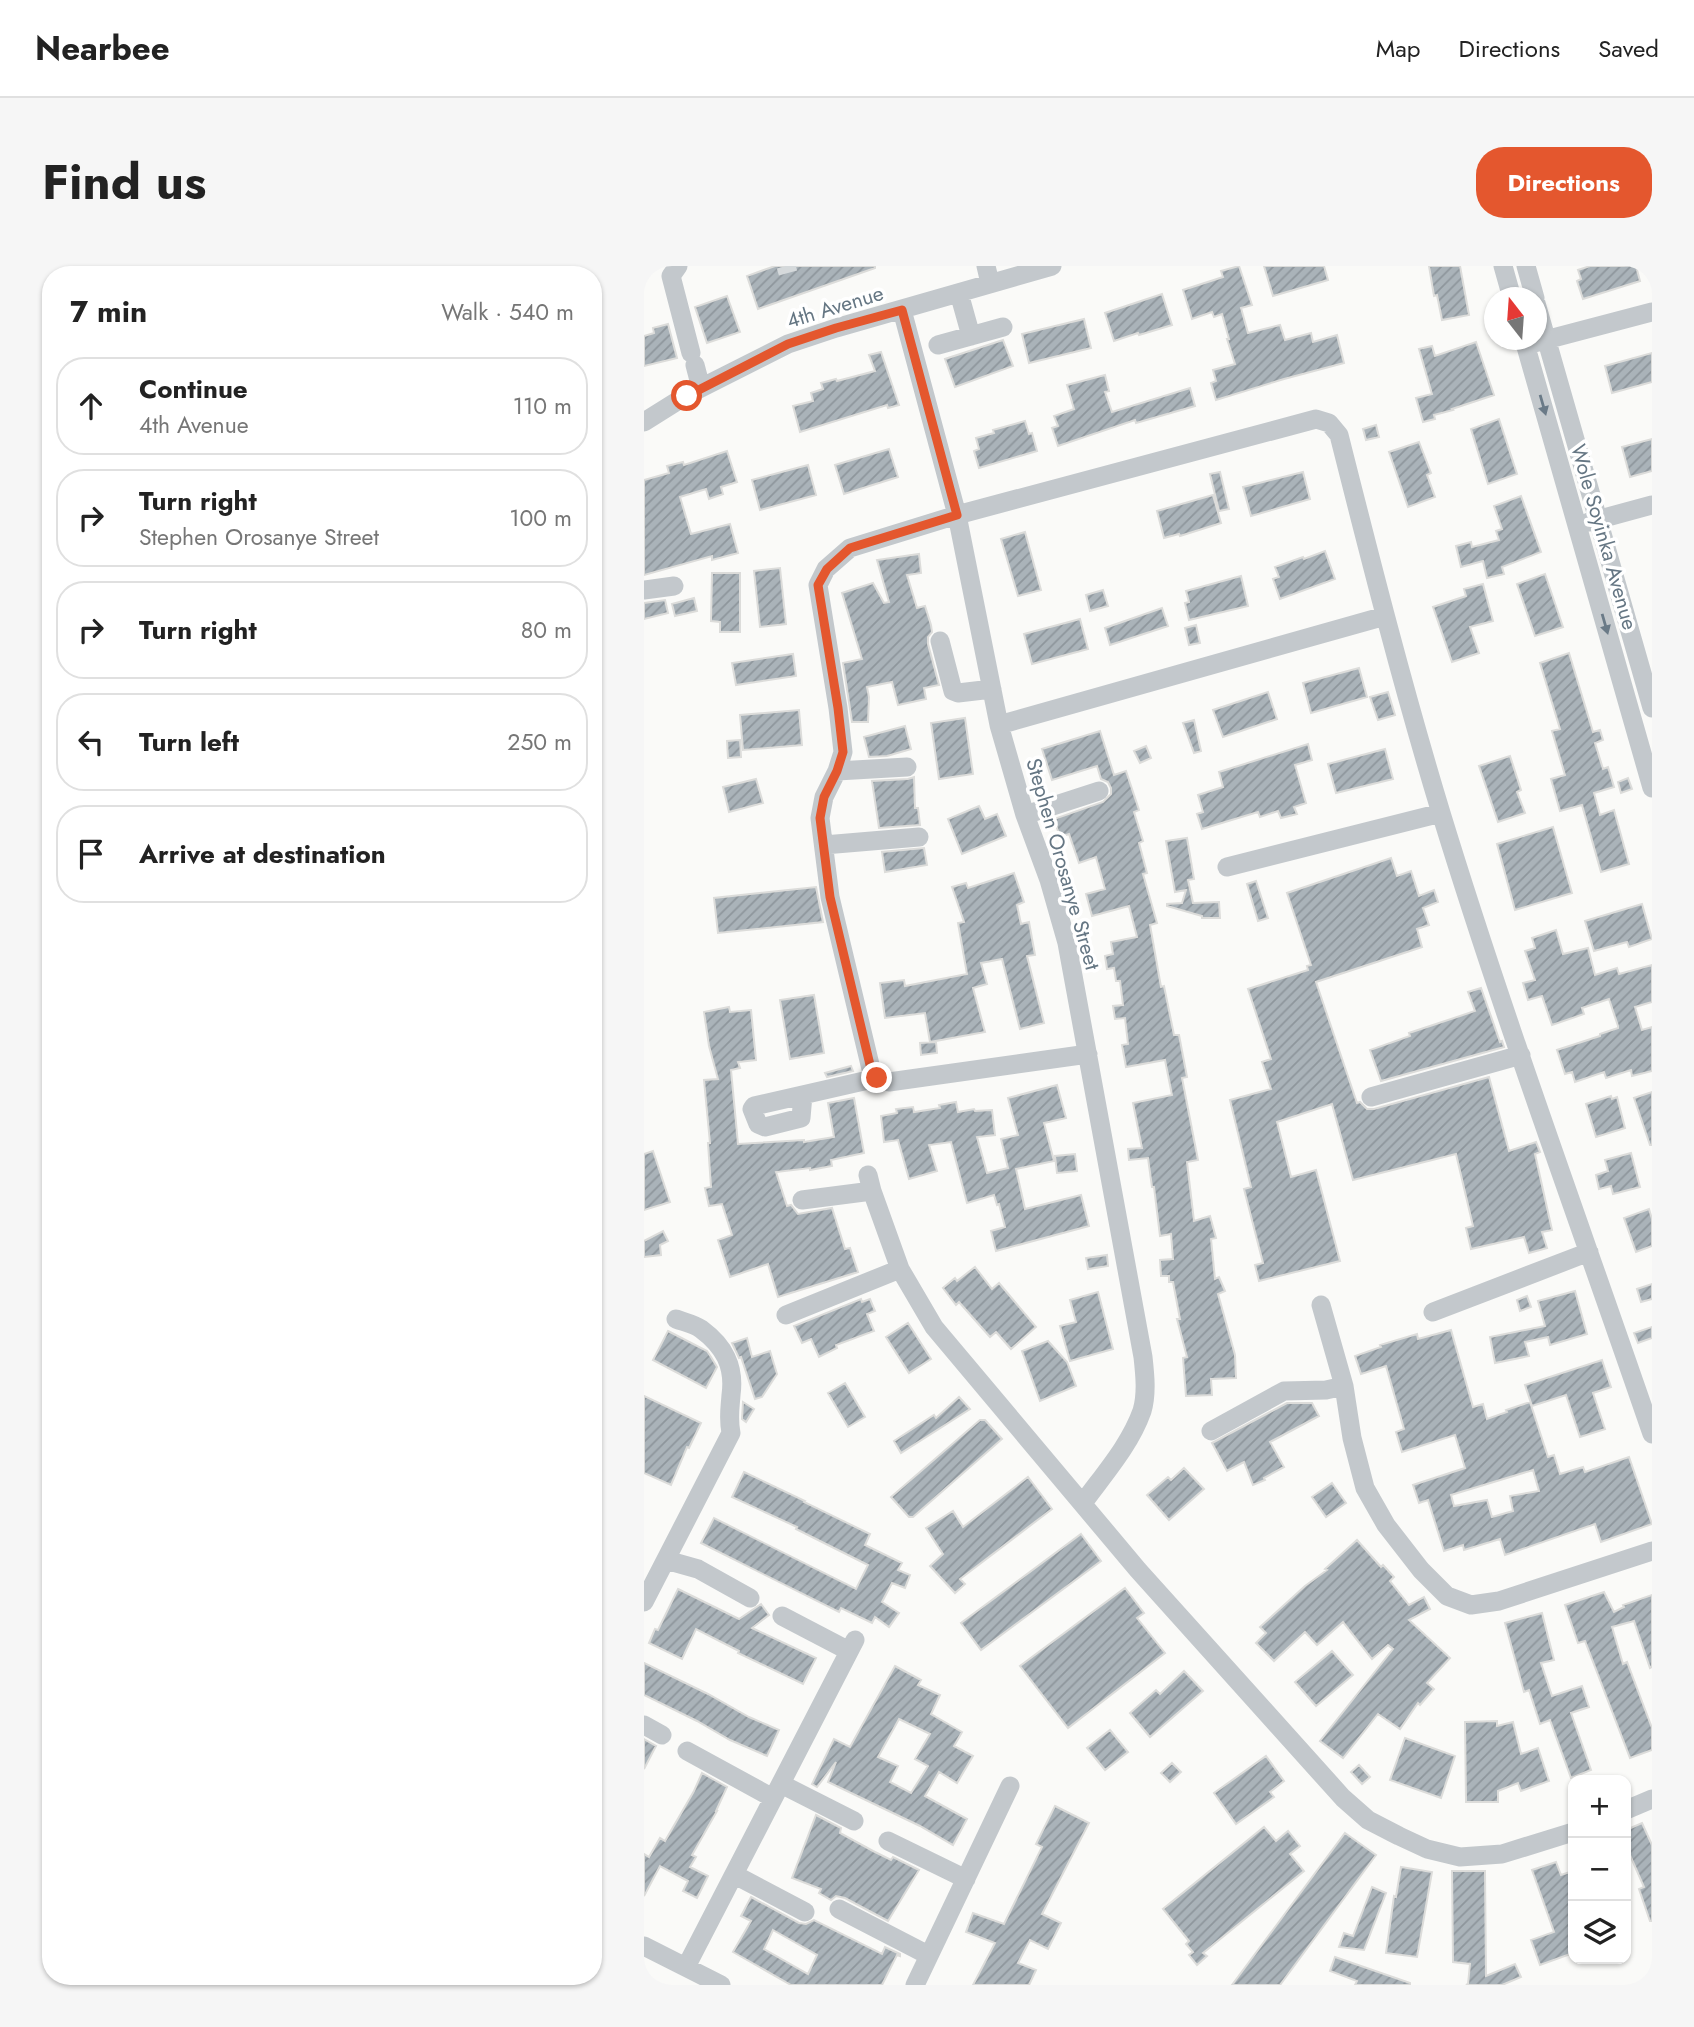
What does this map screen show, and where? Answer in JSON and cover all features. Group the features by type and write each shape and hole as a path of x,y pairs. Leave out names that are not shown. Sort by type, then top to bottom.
{"street":[{"path":"678,266 671,276 701,388"},
{"name":"4th Avenue","path":"644,422 701,388 788,344 959,293 988,275 1052,266"},
{"path":"1503,266 1509,287"},
{"path":"1526,266 1532,287"},
{"path":"959,293 971,336"},
{"name":"Stephen Orosanye Street","path":"902,310 957,515 999,725 1067,943 1143,1357 1146,1385 1142,1410 1126,1443 1083,1503"},
{"path":"1547,339 1652,312"},
{"path":"938,345 1003,327"},
{"name":"Wole Soyinka Avenue","path":"1547,339 1652,706"},
{"name":"Wole Soyinka Avenue","path":"1527,350 1652,788"},
{"path":"877,1078 871,1069 830,897 820,818 824,797 843,752 818,585 827,569 850,548 957,515 1316,419 1329,423 1339,435 1385,616 1441,813 1521,1055 1652,1433"},
{"path":"1577,525 1652,505"},
{"path":"644,590 674,586"},
{"path":"999,725 1385,616"},
{"path":"940,641 953,691 958,693 992,688"},
{"path":"837,771 907,767"},
{"path":"1025,815 1099,791"},
{"path":"1227,867 1441,813"},
{"path":"824,845 919,837"},
{"path":"803,1095 877,1078 888,1082 1088,1054"},
{"path":"1371,1097 1521,1055"},
{"path":"802,1200 870,1183 900,1269 934,1327 1138,1570 1343,1798 1368,1820 1427,1849 1460,1857 1502,1854 1568,1834"},
{"path":"1433,1311 1589,1252"},
{"path":"786,1315 900,1269"},
{"path":"1321,1305 1344,1386 1352,1438 1366,1488 1386,1525 1421,1570 1447,1596 1471,1605 1499,1601 1652,1551"},
{"path":"644,1602 656,1565 731,1433 728,1417 732,1394 731,1376 726,1354 700,1328 676,1318"},
{"path":"1212,1431 1284,1391 1326,1390 1344,1386"},
{"path":"656,1565 698,1569 750,1598"},
{"path":"686,1967 852,1646 782,1616"},
{"path":"644,1725 662,1734"},
{"path":"687,1751 854,1821"},
{"path":"915,1985 1010,1786"},
{"path":"1631,1808 1652,1799"},
{"path":"888,1841 966,1880"},
{"path":"734,1875 805,1912"},
{"path":"839,1909 928,1955"},
{"path":"644,1945 721,1985"}],"building":[{"path":"775,266 875,268 758,309 747,276"},
{"path":"1239,266 1252,305 1241,308 1248,333 1280,325 1285,340 1311,333 1313,342 1337,335 1344,363 1216,400 1211,383 1216,381 1213,370 1235,364 1222,314 1214,317 1212,312 1192,319 1183,290 1223,277 1221,271"},
{"path":"1264,266 1324,266 1328,280 1273,296"},
{"path":"1429,266 1460,266 1469,315 1442,320 1437,295 1434,296"},
{"path":"1590,266 1636,266 1640,281 1583,299 1577,281 1581,279 1578,270"},
{"path":"1162,294 1172,325 1114,341 1105,313"},
{"path":"727,296 740,332 707,343 695,307"},
{"path":"1084,319 1091,348 1029,363 1022,334"},
{"path":"668,324 677,358 644,366 644,336 654,333 653,328"},
{"path":"1003,340 1013,366 955,387 945,359"},
{"path":"1476,342 1494,395 1434,415 1435,419 1423,422 1416,398 1432,394 1419,349 1432,346 1435,356"},
{"path":"881,352 899,405 888,408 887,405 800,432 793,406 813,401 811,393 823,389 821,383 875,371 869,355"},
{"path":"1652,353 1652,382 1612,393 1605,366"},
{"path":"1105,375 1109,391 1105,392 1112,412 1190,388 1195,406 1136,423 1135,420 1058,446 1052,428 1058,426 1054,416 1074,409 1067,385"},
{"path":"1499,419 1517,474 1488,484 1471,429"},
{"path":"1025,421 1037,451 979,468 974,451 979,449 976,438"},
{"path":"1376,425 1379,437 1366,440 1363,429"},
{"path":"1652,439 1652,471 1630,477 1622,447"},
{"path":"1419,442 1431,473 1427,475 1435,497 1408,507 1389,452"},
{"path":"889,449 898,477 844,494 835,465"},
{"path":"727,451 737,482 721,487 723,494 709,499 706,489 680,497 691,534 730,524 738,553 712,560 712,556 644,575 644,480 669,473 667,466 683,462 684,465"},
{"path":"808,465 816,495 760,510 752,480"},
{"path":"1220,472 1229,509 1219,511 1210,474"},
{"path":"1303,472 1310,499 1251,516 1243,487"},
{"path":"1213,495 1221,523 1180,536 1179,534 1164,538 1157,511"},
{"path":"1521,496 1541,552 1502,567 1504,574 1487,578 1483,561 1461,567 1456,546 1471,542 1472,547 1499,540 1496,531 1502,529 1494,506"},
{"path":"1025,532 1041,590 1018,596 1001,539"},
{"path":"1325,551 1335,579 1280,599 1273,579 1279,577 1275,567"},
{"path":"919,554 921,573 907,575 917,608 925,606 931,625 928,644 939,685 924,688 926,699 898,705 892,682 867,687 868,722 852,722 843,663 862,659 842,593 873,583 884,603 889,602 877,560"},
{"path":"780,568 786,624 760,627 754,571"},
{"path":"712,573 740,573 740,632 720,632 720,622 711,621"},
{"path":"1545,574 1563,627 1535,636 1517,584"},
{"path":"1241,576 1248,606 1189,620 1185,603 1189,602 1186,591"},
{"path":"1483,584 1493,621 1470,627 1479,653 1452,662 1433,607 1466,596 1464,589"},
{"path":"1103,590 1108,606 1090,611 1086,595"},
{"path":"694,598 697,611 675,616 672,604"},
{"path":"665,600 668,613 644,619 644,603"},
{"path":"1162,608 1168,626 1110,645 1105,628"},
{"path":"1080,619 1088,649 1032,664 1024,634"},
{"path":"1196,625 1200,643 1189,645 1185,628"},
{"path":"1569,653 1593,732 1600,730 1603,740 1595,743 1603,769 1608,767 1614,787 1594,793 1600,815 1614,810 1629,864 1601,872 1582,805 1560,811 1551,779 1565,775 1552,731 1560,729 1540,663"},
{"path":"793,654 796,676 736,685 732,663"},
{"path":"1359,668 1367,697 1311,713 1303,683"},
{"path":"1268,692 1277,719 1223,737 1213,710"},
{"path":"1388,692 1395,715 1378,720 1370,697"},
{"path":"799,710 802,745 743,750 740,715"},
{"path":"965,718 973,774 939,779 931,723"},
{"path":"1194,720 1201,751 1194,753 1183,723"},
{"path":"905,726 911,749 887,756 869,757 864,737"},
{"path":"1100,731 1114,775 1126,771 1139,810 1134,812 1143,841 1139,843 1147,873 1143,874 1157,923 1150,925 1161,987 1164,986 1174,1035 1179,1035 1187,1077 1182,1078 1198,1160 1187,1162 1194,1221 1210,1216 1216,1238 1211,1239 1215,1279 1219,1277 1225,1291 1218,1294 1235,1355 1236,1378 1211,1379 1212,1395 1186,1396 1183,1358 1187,1357 1177,1319 1180,1319 1173,1282 1169,1282 1169,1276 1161,1276 1160,1260 1173,1259 1171,1234 1160,1236 1148,1158 1129,1160 1128,1149 1142,1148 1133,1103 1172,1095 1165,1060 1126,1067 1122,1045 1128,1044 1125,1018 1115,1019 1113,1006 1123,1005 1120,981 1116,981 1114,968 1107,969 1105,956 1113,954 1111,942 1137,937 1129,906 1092,916 1086,894 1105,889 1096,857 1079,863 1069,834 1060,837 1054,819 1103,802 1111,794 1111,788 1108,782 1101,779 1097,766 1052,780 1042,749"},
{"path":"740,740 741,757 728,758 727,741"},
{"path":"1308,744 1312,760 1295,765 1306,803 1294,807 1297,814 1281,818 1278,811 1260,817 1258,812 1202,829 1197,814 1203,812 1198,795 1223,787 1219,772"},
{"path":"1146,746 1151,758 1140,763 1134,751"},
{"path":"1385,749 1393,779 1336,793 1328,764"},
{"path":"1510,756 1521,790 1517,792 1525,813 1498,822 1479,766"},
{"path":"914,777 915,808 918,808 920,825 879,828 872,781"},
{"path":"1628,778 1632,789 1621,793 1618,782"},
{"path":"756,779 763,803 729,812 723,787"},
{"path":"979,806 985,819 997,814 1006,836 962,854 948,819"},
{"path":"1553,827 1572,893 1515,910 1497,844"},
{"path":"1187,838 1194,879 1188,880 1193,903 1219,902 1220,918 1202,918 1167,906 1182,903 1186,890 1175,892 1166,841"},
{"path":"924,848 927,865 885,872 882,852"},
{"path":"1391,858 1397,876 1411,871 1419,896 1434,890 1438,902 1423,908 1429,925 1417,929 1422,947 1316,982 1357,1103 1360,1102 1367,1109 1374,1109 1489,1077 1509,1151 1536,1142 1540,1152 1535,1154 1552,1230 1542,1232 1547,1248 1529,1253 1524,1237 1471,1249 1466,1228 1473,1226 1456,1154 1353,1180 1332,1104 1277,1122 1291,1177 1316,1170 1340,1261 1259,1281 1255,1265 1263,1263 1244,1189 1251,1187 1230,1100 1271,1089 1262,1062 1271,1059 1248,989 1308,970 1307,966 1311,965 1287,893"},
{"path":"1014,873 1024,902 1017,905 1021,924 1029,922 1035,955 1027,956 1044,1023 1020,1029 1002,959 981,963 987,984 973,988 985,1032 930,1042 925,1013 885,1018 880,983 904,980 905,986 967,974 958,923 964,922 952,887 966,883 968,888"},
{"path":"1256,881 1268,918 1258,921 1247,884"},
{"path":"816,887 823,922 718,933 714,898"},
{"path":"1642,904 1652,939 1629,947 1627,942 1594,951 1585,921"},
{"path":"1556,930 1563,954 1588,948 1595,975 1617,968 1619,974 1652,965 1652,1002 1635,1007 1642,1030 1652,1027 1652,1071 1632,1076 1631,1070 1606,1078 1604,1072 1575,1082 1572,1072 1565,1074 1557,1050 1600,1036 1618,1026 1609,999 1582,1008 1584,1014 1552,1025 1542,996 1528,1000 1523,983 1535,980 1525,951 1535,948 1532,938"},
{"path":"1481,988 1504,1047 1381,1081 1370,1050 1410,1036 1409,1033 1475,1011 1468,992"},
{"path":"814,995 824,1053 790,1059 780,1000"},
{"path":"729,1007 730,1012 751,1010 756,1060 738,1062 740,1068 731,1070 738,1144 804,1142 834,1137 828,1103 854,1098 864,1153 831,1160 832,1166 776,1172 787,1206 791,1205 798,1214 832,1208 845,1249 850,1248 858,1272 778,1297 768,1264 730,1277 718,1240 732,1235 722,1204 709,1206 705,1188 711,1187 704,1080 718,1079 704,1012"},
{"path":"936,1042 937,1053 921,1055 920,1043"},
{"path":"851,1066 853,1071 827,1077 825,1073"},
{"path":"1057,1085 1066,1118 1044,1123 1054,1161 1016,1169 1025,1209 1081,1195 1089,1226 996,1251 991,1231 1005,1227 999,1204 997,1205 994,1195 967,1203 951,1142 929,1145 937,1171 909,1179 898,1140 884,1142 881,1116 897,1113 896,1109 913,1107 914,1112 940,1108 939,1105 956,1102 958,1112 992,1110 995,1135 977,1137 987,1173 1008,1168 1001,1139 1018,1135 1008,1098"},
{"path":"1652,1092 1652,1145 1650,1145 1634,1098"},
{"path":"1611,1096 1612,1099 1617,1097 1625,1128 1596,1137 1586,1104"},
{"path":"653,1151 670,1202 644,1210 644,1154"},
{"path":"1631,1153 1640,1187 1613,1194 1611,1186 1599,1189 1596,1175 1608,1171 1605,1160"},
{"path":"1075,1154 1077,1171 1057,1173 1055,1156"},
{"path":"1649,1209 1652,1219 1652,1246 1636,1252 1624,1218"},
{"path":"663,1231 668,1241 660,1245 661,1255 644,1257 644,1241"},
{"path":"1107,1255 1108,1266 1088,1269 1086,1258"},
{"path":"975,1267 992,1289 999,1283 1036,1327 1011,1349 996,1332 990,1337 959,1302 956,1305 943,1288"},
{"path":"1652,1284 1652,1299 1641,1302 1637,1289"},
{"path":"1575,1291 1587,1334 1550,1345 1548,1337 1525,1342 1529,1356 1495,1363 1490,1337 1545,1326 1538,1301"},
{"path":"1098,1292 1113,1349 1070,1361 1060,1326 1076,1322 1070,1300"},
{"path":"1527,1296 1531,1307 1520,1311 1517,1300"},
{"path":"861,1299 862,1302 870,1299 875,1311 867,1314 874,1331 836,1345 837,1348 819,1357 811,1339 802,1343 794,1326"},
{"path":"908,1323 931,1359 909,1373 886,1337"},
{"path":"1652,1327 1652,1338 1638,1343 1634,1333"},
{"path":"1451,1330 1473,1407 1483,1404 1487,1419 1530,1402 1548,1457 1554,1455 1560,1474 1583,1467 1585,1472 1629,1457 1652,1524 1601,1542 1595,1524 1505,1555 1500,1539 1464,1550 1463,1545 1444,1551 1428,1500 1419,1503 1413,1485 1465,1468 1455,1435 1402,1452 1396,1432 1404,1429 1386,1366 1361,1374 1355,1356 1417,1334 1418,1339","holes":["1533,1470 1539,1491 1510,1496 1513,1511 1492,1517 1487,1500 1454,1506 1451,1495"]},
{"path":"668,1331 707,1351 717,1367 706,1388 653,1360"},
{"path":"747,1338 752,1357 770,1351 777,1374 762,1397 755,1399 741,1357 739,1358 732,1343"},
{"path":"1048,1341 1067,1362 1076,1386 1040,1401 1022,1351"},
{"path":"1602,1360 1611,1387 1593,1393 1605,1429 1580,1437 1566,1395 1532,1406 1525,1385"},
{"path":"845,1383 865,1417 848,1427 828,1393"},
{"path":"644,1396 701,1423 689,1448 687,1447 671,1485 644,1473"},
{"path":"959,1397 970,1409 901,1453 894,1441 934,1415 936,1418"},
{"path":"743,1402 754,1409 746,1422 742,1419"},
{"path":"1287,1403 1312,1403 1319,1416 1270,1442 1284,1467 1253,1485 1244,1462 1227,1471 1212,1443"},
{"path":"980,1420 985,1420 1002,1439 913,1517 909,1517 891,1497"},
{"path":"1184,1468 1204,1489 1169,1520 1147,1495 1168,1477 1171,1480"},
{"path":"744,1472 870,1534 865,1545 902,1563 898,1570 910,1575 905,1588 892,1583 882,1602 899,1613 889,1627 875,1617 872,1623 841,1608 839,1612 701,1543 714,1518 856,1589 868,1565 796,1529 797,1527 732,1497"},
{"path":"1028,1477 1052,1509 960,1579 965,1584 955,1593 930,1566 943,1554 926,1528 953,1511 963,1527"},
{"path":"1332,1483 1346,1503 1326,1517 1312,1497"},
{"path":"1081,1534 1101,1561 981,1650 961,1623"},
{"path":"1357,1540 1381,1567 1383,1565 1394,1577 1390,1581 1409,1605 1424,1597 1430,1609 1409,1620 1450,1658 1427,1683 1434,1689 1420,1705 1418,1703 1400,1729 1378,1714 1343,1758 1320,1741 1393,1649 1388,1645 1372,1659 1343,1622 1317,1645 1305,1632 1274,1661 1256,1643 1266,1633 1260,1627 1327,1570 1325,1569"},
{"path":"1125,1588 1144,1613 1137,1618 1165,1653 1068,1728 1020,1666"},
{"path":"678,1589 739,1619 761,1604 769,1615 752,1628 816,1658 803,1684 738,1653 739,1651 696,1629 682,1659 649,1643"},
{"path":"1604,1592 1614,1612 1624,1607 1623,1605 1652,1595 1652,1667 1650,1668 1634,1621 1612,1627 1623,1664 1627,1662 1652,1728 1652,1750 1630,1758 1585,1641 1578,1643 1565,1605"},
{"path":"1542,1613 1554,1660 1541,1663 1552,1696 1582,1686 1589,1707 1571,1713 1591,1770 1570,1775 1550,1720 1540,1724 1529,1690 1524,1692 1505,1623"},
{"path":"1332,1651 1353,1675 1316,1706 1295,1682"},
{"path":"644,1663 779,1730 767,1756 730,1740 644,1695"},
{"path":"895,1666 921,1680 918,1685 940,1695 931,1714 962,1732 954,1746 973,1756 957,1783 939,1772 925,1796 967,1819 953,1845 920,1826 828,1782 836,1762 817,1787 812,1784 834,1739 850,1747","holes":["899,1719 930,1734 915,1759 928,1766 911,1793 890,1782 898,1766 878,1757"]},
{"path":"1184,1671 1203,1691 1150,1737 1130,1713 1156,1690 1160,1694"},
{"path":"1497,1721 1497,1726 1513,1722 1521,1754 1538,1748 1549,1781 1521,1791 1518,1783 1498,1791 1498,1802 1466,1802 1465,1722"},
{"path":"1110,1730 1128,1752 1105,1770 1087,1748"},
{"path":"1405,1738 1455,1756 1441,1798 1390,1780"},
{"path":"644,1739 656,1746 644,1769"},
{"path":"1266,1756 1284,1781 1270,1792 1274,1797 1236,1824 1214,1793"},
{"path":"1172,1763 1181,1772 1170,1782 1161,1773"},
{"path":"1359,1765 1370,1777 1362,1784 1351,1772"},
{"path":"702,1773 727,1787 692,1855 696,1857 690,1867 708,1876 697,1898 683,1891 688,1881 660,1866 644,1896 644,1854 649,1857 660,1838 665,1841"},
{"path":"1055,1806 1089,1823 1042,1914 1061,1923 1048,1949 1030,1940 1018,1963 1036,1970 1029,1985 973,1985 995,1943 966,1932 973,1913 1004,1924 1042,1847 1036,1844"},
{"path":"816,1815 841,1828 840,1833 873,1851 919,1870 888,1921 845,1898 836,1896 831,1900 819,1893 821,1889 792,1878"},
{"path":"1642,1823 1652,1845 1652,1921 1639,1889 1644,1887 1631,1857 1631,1828"},
{"path":"1264,1827 1276,1841 1288,1831 1300,1846 1290,1854 1304,1871 1203,1953 1207,1956 1197,1965 1189,1955 1193,1952 1186,1944 1189,1941 1163,1909"},
{"path":"1345,1833 1376,1855 1280,1985 1232,1985"},
{"path":"1556,1862 1561,1875 1568,1873 1568,1955 1540,1965 1531,1940 1554,1932 1532,1870"},
{"path":"1401,1867 1432,1872 1417,1957 1386,1953"},
{"path":"1452,1871 1485,1871 1486,1976 1515,1964 1521,1977 1502,1985 1466,1985 1470,1964 1453,1962"},
{"path":"1372,1887 1386,1893 1364,1950 1339,1947 1344,1933 1353,1936"},
{"path":"751,1897 799,1923 806,1924 814,1920 882,1954 885,1947 900,1956 897,1955 882,1985 791,1985 733,1952 751,1921 741,1916","holes":["773,1930 817,1955 808,1974 764,1949"]},
{"path":"1335,1957 1410,1985 1355,1985 1357,1981 1330,1971"}],"tunnel":[{"path":"786,266 788,273"}],"route":[{"path":"687,396 788,344 902,310 957,515 850,548 827,569 818,585 843,752 824,797 820,818 830,897 871,1069 877,1078"}]}
